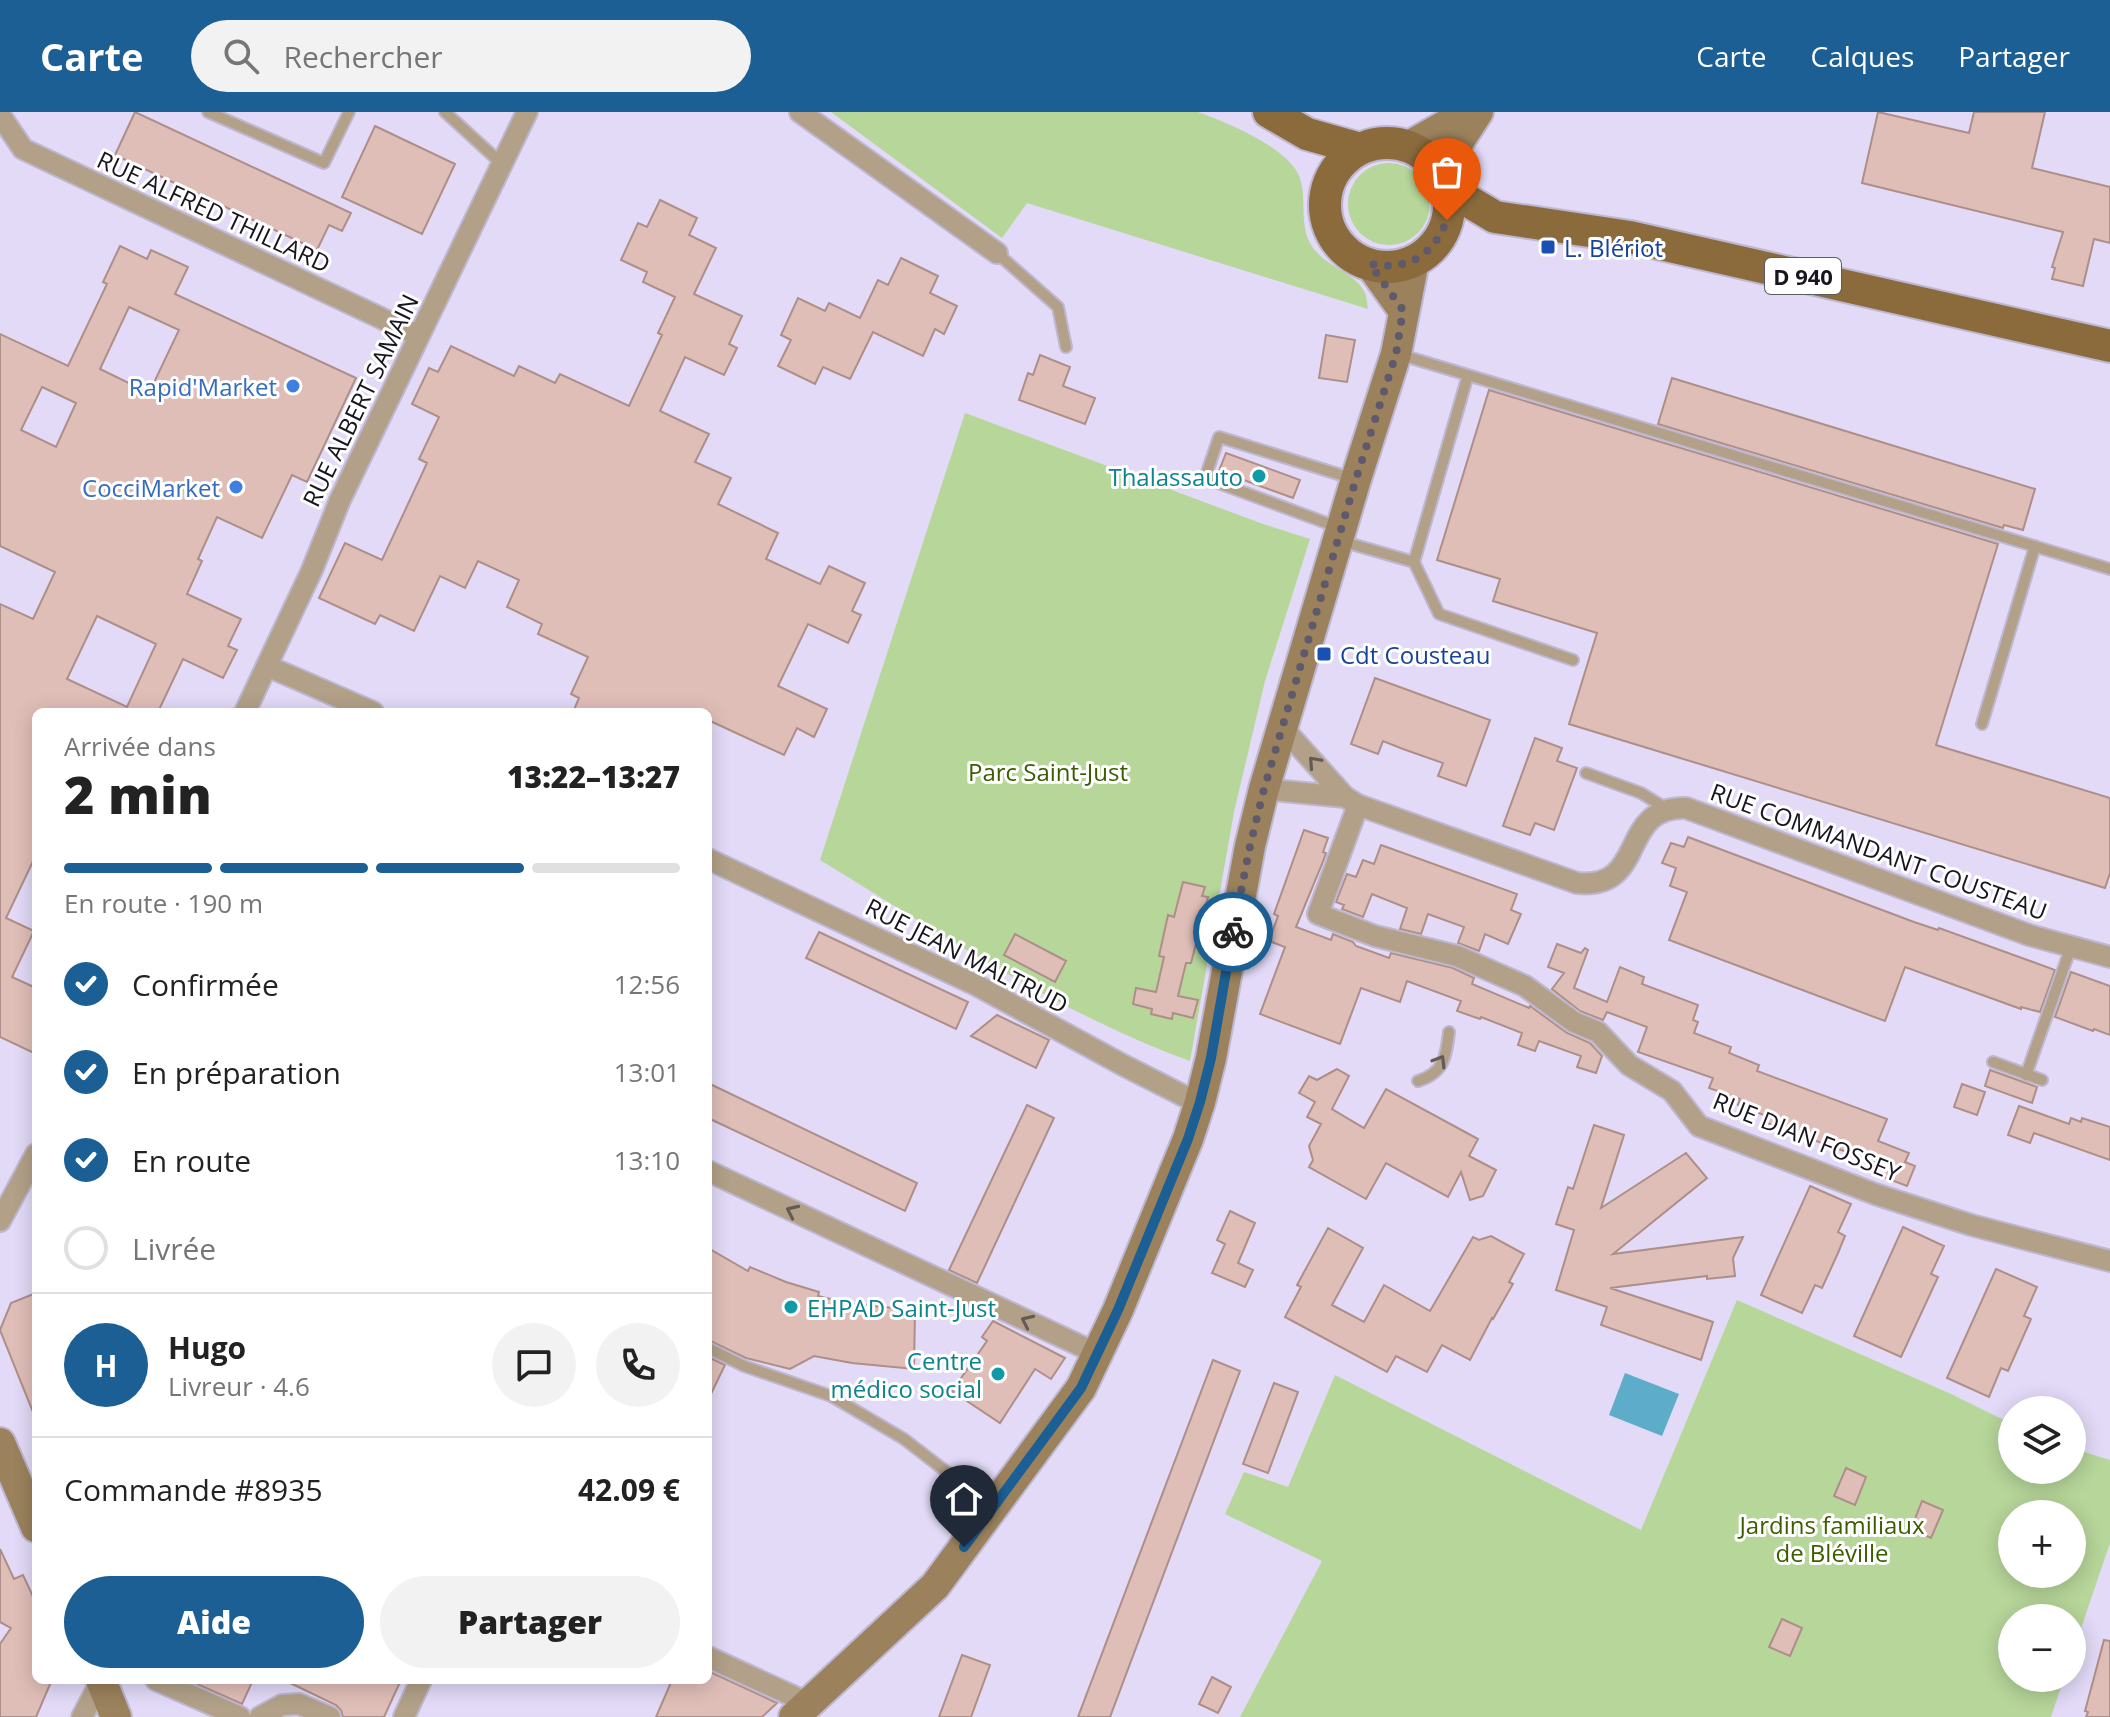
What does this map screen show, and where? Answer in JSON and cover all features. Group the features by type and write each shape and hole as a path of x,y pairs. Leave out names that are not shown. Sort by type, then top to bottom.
{"main road":[{"path":"1269,112 1307,134 1360,149"},
{"path":"1307,134 1328,188"},
{"path":"1393,142 1409,146 1427,156 1444,180 1450,205 1447,220 1442,235 1430,250 1414,261 1400,266 1370,264 1353,256 1338,243 1329,226 1325,207 1328,188 1345,158 1360,149 1376,143 1393,142"},
{"name":"D 940","path":"1444,180 1495,217"},
{"name":"D 940","path":"1442,235 1495,217 1630,237 2110,346"}],"street":[{"name":"RUE ALBERT SAMAIN","path":"247,708 312,570 336,509 527,112"},
{"path":"800,112 997,253"},
{"path":"1409,146 1469,112"},
{"path":"1444,180 1478,112"},
{"name":"RUE ALFRED THILLARD","path":"0,115 23,149 419,336"},
{"path":"712,1659 801,1710 935,1586 1081,1388 1118,1310 1188,1139 1200,1102 1264,789 1396,354 1414,261"},
{"path":"1370,264 1403,310"},
{"path":"267,666 364,708"},
{"path":"1282,727 1352,801"},
{"path":"1264,789 1352,801 1577,883 1592,884 1607,880 1616,872 1626,861 1647,820 1667,809"},
{"name":"RUE DIAN FOSSEY","path":"1352,801 1318,914 1375,936 1457,956 1525,986 1574,1022 1598,1032 1629,1065 1672,1091 1699,1126 1889,1198 1971,1225 2110,1261"},
{"name":"RUE COMMANDANT COUSTEAU","path":"1667,809 1686,808 2029,935 2110,957"},
{"name":"RUE JEAN MALTRUD","path":"712,862 976,985 1123,1065 1200,1102"},
{"path":"0,1221 32,1162"},
{"path":"712,1173 1098,1354"},
{"path":"0,1443 32,1518"},
{"path":"82,1717 100,1684"},
{"path":"104,1684 116,1717"},
{"path":"165,1684 240,1717"},
{"path":"404,1717 419,1684"},
{"path":"260,1717 282,1705 299,1704 330,1717"}],"lane":[{"path":"208,112 324,163 349,112"},
{"path":"445,112 502,164"},
{"path":"997,253 1058,307 1066,347"},
{"path":"1396,354 2110,569"},
{"path":"1468,375 1414,562 1439,614 1573,660"},
{"path":"1356,479 1219,437 1205,478 1414,562"},
{"path":"1982,724 2035,546"},
{"path":"1586,773 1641,793 1667,809"},
{"path":"2026,1075 2071,947"},
{"path":"1418,1081 1428,1078 1442,1065 1449,1032"},
{"path":"1993,1062 2042,1080"},
{"path":"712,1350 744,1366 831,1396 904,1439 993,1508"}],"green space":[{"path":"831,112 1198,112 1258,139 1273,148 1296,170 1301,182 1305,228 1310,243 1322,257 1359,284 1365,293 1368,309 1027,203 1002,238"},
{"path":"1381,163 1397,163 1412,170 1423,181 1430,204 1427,220 1418,233 1397,245 1381,245 1366,238 1355,227 1348,212 1348,196 1355,181 1366,170"},
{"name":"Parc Saint-Just","path":"965,413 1310,539 1265,681 1234,812 1190,1061 1141,1042 1047,996 820,860"},
{"name":"Jardins familiaux de Bléville","path":"1737,1300 1998,1417 1998,1484 2086,1484 2086,1452 2110,1460 2110,1543 2086,1614 2086,1604 1998,1604 1998,1692 2059,1692 2051,1717 1240,1717 1322,1561 1225,1514 1244,1472 1288,1487 1335,1375 1641,1530"}],"water":[{"path":"1625,1373 1679,1394 1662,1436 1609,1415"}],"building":[{"path":"135,112 351,213 342,231 329,225 317,250 115,155"},
{"path":"1878,112 1969,133 1974,112 2045,112 2032,168 2110,187 2110,243 2094,239 2083,286 2052,279 2055,268 2052,267 2063,232 1862,183"},
{"path":"375,126 455,164 422,234 342,197"},
{"path":"660,200 697,218 689,235 716,248 694,294 742,316 729,344 737,348 724,375 685,357 660,411 709,434 695,462 731,478 718,504 778,533 766,559 820,584 829,566 865,583 852,611 861,615 848,643 808,624 778,686 827,709 814,737 797,728 784,755 712,722 712,708 575,708 579,698 571,694 588,657 538,634 542,624 507,607 519,580 478,561 465,588 440,576 414,631 380,615 375,624 319,598 345,543 382,560 427,463 419,459 439,417 412,404 429,368 438,372 451,346 514,376 519,366 555,383 560,374 629,406 662,335 658,333 675,297 643,282 647,272 621,260 638,223 647,227"},
{"path":"120,246 147,259 151,250 188,267 175,294 356,378 307,482 292,475 262,538 217,517 198,559 202,561 187,594 241,619 228,646 237,650 223,678 183,659 160,708 32,708 32,863 6,918 32,930 12,977 32,986 32,1052 0,1037 0,604 33,619 55,572 0,546 0,334 68,366 107,284 103,282","holes":["129,307 179,330 149,393 100,369","42,387 76,403 56,447 21,430","97,616 156,644 127,707 67,679"]},
{"path":"901,258 938,276 930,293 957,306 944,334 935,329 923,356 873,332 850,379 823,367 815,384 778,366 791,340 781,335 798,298 825,311 829,303 860,318 878,280 888,285"},
{"path":"1326,335 1355,340 1347,382 1319,378"},
{"path":"1040,355 1070,367 1063,386 1095,398 1085,424 1019,400 1028,373 1033,375"},
{"path":"1672,378 2035,489 2023,530 2004,525 2003,528 1658,424"},
{"path":"1489,390 1998,544 1936,745 2110,798 2110,873 2105,888 1569,724 1597,633 1493,601 1500,579 1437,560"},
{"name":"Thalassauto","path":"1226,453 1300,480 1293,498 1219,471"},
{"path":"1375,678 1490,720 1466,786 1438,776 1443,763 1383,741 1378,754 1351,744"},
{"path":"1535,738 1562,748 1557,761 1577,768 1554,830 1535,823 1530,835 1503,826"},
{"path":"1304,830 1328,838 1323,852 1326,853 1296,927 1331,940 1333,934 1389,958 1391,953 1453,968 1474,978 1472,984 1530,1006 1567,1033 1590,1043 1602,1056 1596,1073 1577,1067 1581,1056 1539,1041 1535,1051 1518,1045 1522,1033 1457,1011 1461,1001 1407,981 1400,1002 1361,988 1340,1044 1260,1014 1285,947 1269,941 1278,916 1274,914"},
{"path":"1688,837 1914,922 2055,970 2040,1012 2021,1009 1905,967 1885,1021 1669,940 1687,892 1670,886 1676,868 1662,863 1671,843 1684,847"},
{"path":"1381,845 1517,894 1511,910 1521,914 1508,944 1485,934 1479,951 1458,943 1464,927 1428,914 1421,934 1400,929 1407,908 1372,894 1363,917 1342,909 1344,905 1336,902 1347,874 1356,877 1363,860 1374,864"},
{"path":"1183,882 1205,887 1202,896 1208,897 1191,963 1186,963 1178,996 1198,1000 1193,1018 1173,1013 1172,1019 1151,1014 1152,1009 1133,1004 1136,988 1156,992 1164,957 1159,956 1168,915 1174,917"},
{"path":"819,932 968,1002 956,1029 806,958"},
{"path":"1015,934 1066,961 1055,982 1004,955"},
{"path":"1557,944 1581,953 1585,948 1588,950 1574,988 1607,1002 1620,967 1644,977 1642,984 1698,1005 1693,1020 1698,1022 1694,1033 1731,1047 1729,1053 1759,1065 1757,1071 1887,1119 1878,1141 1909,1153 1905,1162 1915,1166 1907,1186 1870,1172 1874,1162 1767,1123 1769,1117 1738,1105 1740,1099 1709,1088 1713,1078 1638,1052 1647,1027 1607,1012 1603,1020 1580,1011 1552,989 1564,973 1548,967"},
{"path":"2071,972 2110,986 2110,1035 2055,1017"},
{"path":"997,1015 1049,1040 1036,1068 971,1036"},
{"path":"1337,1069 1349,1076 1332,1109 1364,1128 1386,1089 1478,1139 1469,1156 1496,1170 1483,1196 1470,1200 1461,1172 1448,1197 1386,1163 1366,1199 1309,1167 1313,1160 1309,1146 1321,1124 1307,1117 1315,1102 1299,1093 1309,1076 1317,1080"},
{"path":"1990,1070 2037,1087 2032,1103 1985,1086"},
{"path":"1962,1084 1985,1092 1977,1115 1954,1107"},
{"path":"712,1085 917,1183 905,1211 712,1120"},
{"path":"1027,1105 1054,1118 977,1283 949,1270"},
{"path":"2019,1106 2069,1124 2071,1118 2081,1122 2082,1118 2110,1127 2110,1160 2034,1133 2030,1143 2008,1135"},
{"path":"1594,1125 1624,1135 1601,1208 1686,1153 1707,1178 1613,1254 1743,1237 1733,1258 1735,1276 1707,1279 1707,1276 1610,1288 1713,1322 1701,1360 1601,1325 1607,1307 1556,1290 1574,1230 1556,1224 1568,1187 1573,1189"},
{"path":"1810,1186 1851,1204 1838,1232 1845,1236 1838,1253 1822,1288 1815,1285 1802,1313 1761,1295"},
{"path":"1230,1211 1255,1223 1238,1263 1253,1270 1245,1287 1212,1273 1225,1244 1217,1240"},
{"path":"1903,1227 1944,1246 1931,1274 1938,1277 1901,1357 1854,1336"},
{"path":"1328,1228 1363,1248 1332,1305 1364,1322 1384,1285 1430,1311 1473,1237 1479,1240 1491,1236 1524,1254 1509,1282 1513,1284 1470,1360 1442,1345 1427,1372 1396,1356 1387,1372 1285,1317 1301,1287 1297,1285"},
{"name":"EHPAD Saint-Just","path":"712,1250 748,1271 750,1267 819,1292 818,1296 852,1304 915,1310 914,1369 814,1356 790,1369 746,1358 712,1342"},
{"path":"1996,1269 2037,1287 2024,1316 2031,1319 2008,1371 2001,1368 1989,1397 1947,1378"},
{"path":"32,1295 32,1410 0,1330 11,1303"},
{"name":"Centre médico social","path":"993,1321 1065,1358 1051,1379 1035,1369 1000,1423 952,1391 987,1341 982,1337"},
{"path":"712,1359 725,1365 712,1392"},
{"path":"1213,1360 1240,1371 1110,1717 1078,1717"},
{"path":"1274,1383 1298,1392 1268,1473 1243,1464"},
{"path":"1846,1468 1866,1477 1855,1505 1834,1496"},
{"path":"1922,1501 1943,1510 1931,1538 1911,1529"},
{"path":"0,1549 14,1579 23,1575 32,1594 32,1684 50,1684 36,1717 0,1717 0,1644 11,1628 0,1622"},
{"path":"1782,1619 1802,1628 1790,1656 1769,1647"},
{"path":"2104,1640 2110,1641 2110,1717 2086,1717 2088,1712 2085,1711"},
{"path":"962,1655 990,1665 971,1717 939,1717"},
{"path":"712,1673 777,1703 762,1717 656,1717 670,1684 712,1684"},
{"path":"1212,1677 1231,1687 1218,1713 1199,1704"},
{"path":"197,1684 251,1684 242,1704"},
{"path":"292,1684 399,1684 384,1717 343,1717 336,1705"}],"way so far":[{"path":"1233,932 1264,789 1396,354 1403,310 1370,264 1400,266 1414,261 1430,250 1442,235 1447,220"}],"place":[{"name":"L. Blériot","path":"1548,247"},
{"name":"Rapid'Market","path":"293,386"},
{"name":"Thalassauto","path":"1259,476"},
{"name":"CocciMarket","path":"236,487"},
{"name":"Cdt Cousteau","path":"1324,654"},
{"name":"EHPAD Saint-Just","path":"791,1307"},
{"name":"Centre médico social","path":"998,1374"}],"route":[{"path":"964,1547 1081,1388 1118,1310 1188,1139 1200,1102 1211,1058 1233,932"}]}
